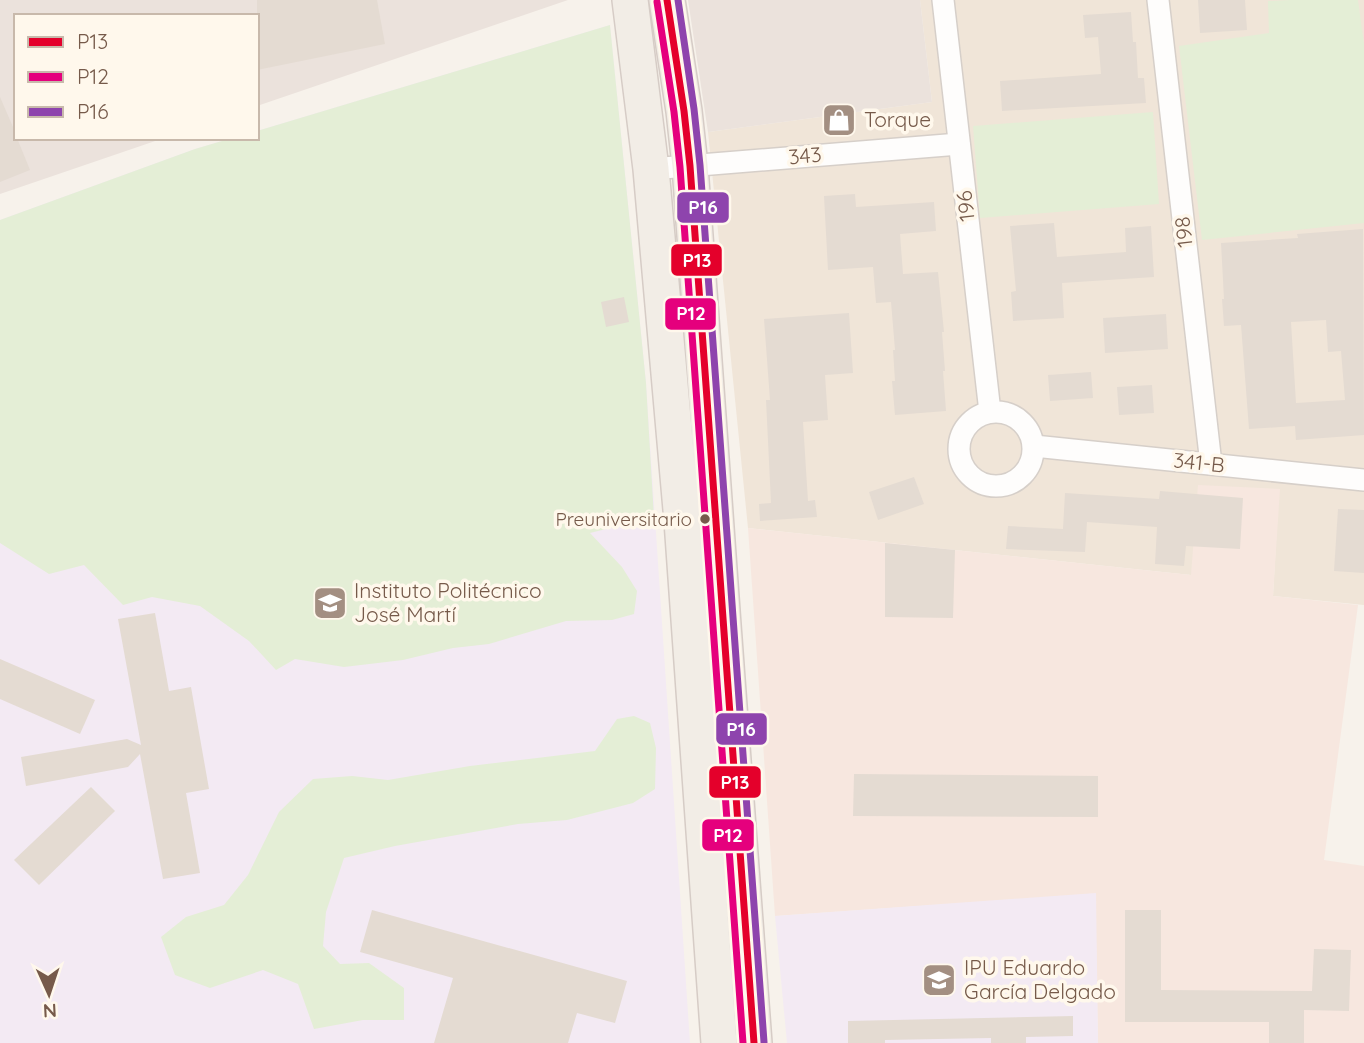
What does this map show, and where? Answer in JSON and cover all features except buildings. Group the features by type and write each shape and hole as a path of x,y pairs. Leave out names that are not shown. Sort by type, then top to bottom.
{"main road":[{"path":"630,0 651,169 682,521 719,1043"},
{"path":"667,0 690,166 754,1043"}],"street":[{"name":"196","path":"943,0 990,412"},
{"name":"198","path":"1158,0 1211,464"},
{"name":"343","path":"651,169 959,144"},
{"path":"990,412 1014,416 1024,423 1031,434 1033,458 1020,479 1009,485 984,485 973,479 960,458 959,446 968,424 978,416 990,412"},
{"name":"341-B","path":"1034,446 1364,480"}],"shaded area":[{"path":"0,0 568,0 259,105 259,14 14,14 14,140 158,140 0,194"},
{"path":"688,0 920,0 932,102 708,132"},
{"path":"920,0 1364,0 1364,605 1273,596 1279,489 1191,575 748,528 708,132 932,102"},
{"name":"Instituto Politécnico José Martí","path":"610,25 646,383 690,1043 0,1043 0,220 195,149 225,140 259,140 259,130"},
{"path":"1198,485 1280,489 1273,596 1358,605 1324,860 1364,866 1364,1043 1098,1043 1095,894 775,916 748,528 1191,575"},
{"name":"IPU Eduardo García Delgado","path":"1096,893 1098,1043 787,1043 775,916"}],"green space":[{"path":"1358,0 1364,44 1364,223 1202,240 1179,46 1269,33 1268,1"},
{"path":"610,25 646,383 654,517 590,533 622,567 637,591 634,614 612,620 566,621 489,644 453,648 403,660 344,667 295,659 276,670 249,641 200,606 152,597 123,605 84,565 49,574 0,543 0,220 195,149 225,140 259,140 259,130"},
{"path":"1153,112 1159,204 980,218 973,126"},
{"path":"634,716 650,723 656,748 655,789 633,803 567,820 518,824 344,858 326,912 323,946 340,964 369,963 404,988 404,1020 363,1020 314,1029 298,984 263,970 210,988 175,975 161,937 186,917 224,905 248,875 279,812 313,779 352,776 388,780 470,766 595,751 617,719"}],"transit line":[{"name":"P13","path":"667,0 690,166 754,1043"},
{"name":"P16","path":"678,0 700,165 764,1042"},
{"name":"P12","path":"657,2 680,167 743,1043"}],"place":[{"name":"Torque","path":"839,120"},
{"name":"Preuniversitario","path":"705,519"},
{"name":"Instituto Politécnico José Martí","path":"330,603"},
{"name":"IPU Eduardo García Delgado","path":"939,980"}]}
